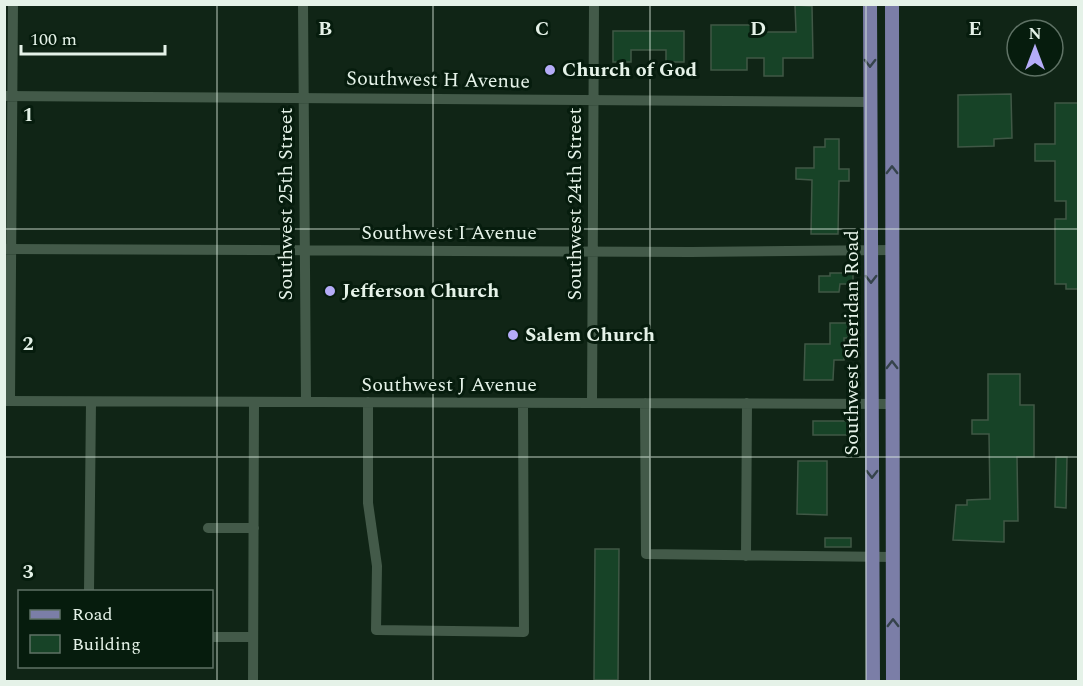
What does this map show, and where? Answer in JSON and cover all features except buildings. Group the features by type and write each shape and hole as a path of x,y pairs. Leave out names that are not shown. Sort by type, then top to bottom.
{"main road":[{"name":"Southwest Sheridan Road","path":"870,4 873,681"},
{"name":"Southwest Sheridan Road","path":"892,4 893,681"}],"street":[{"path":"7,401 8,96 13,4"},
{"name":"Southwest 25th Street","path":"303,4 306,402"},
{"name":"Southwest 24th Street","path":"592,403 594,4"},
{"name":"Southwest H Avenue","path":"8,96 303,96 870,102"},
{"name":"Southwest I Avenue","path":"8,249 594,252 892,250"},
{"name":"Southwest J Avenue","path":"7,401 892,404"},
{"path":"89,590 91,402"},
{"path":"253,681 254,402"},
{"path":"368,402 368,503 376,567 375,630 524,633 523,403"},
{"path":"645,403 646,554 893,557"},
{"path":"741,556 747,404"},
{"path":"208,528 254,528"},
{"path":"213,637 253,637"}],"place":[{"name":"Church of God","path":"550,70"},
{"name":"Jefferson Church","path":"330,291"},
{"name":"Salem Church","path":"513,335"}]}
